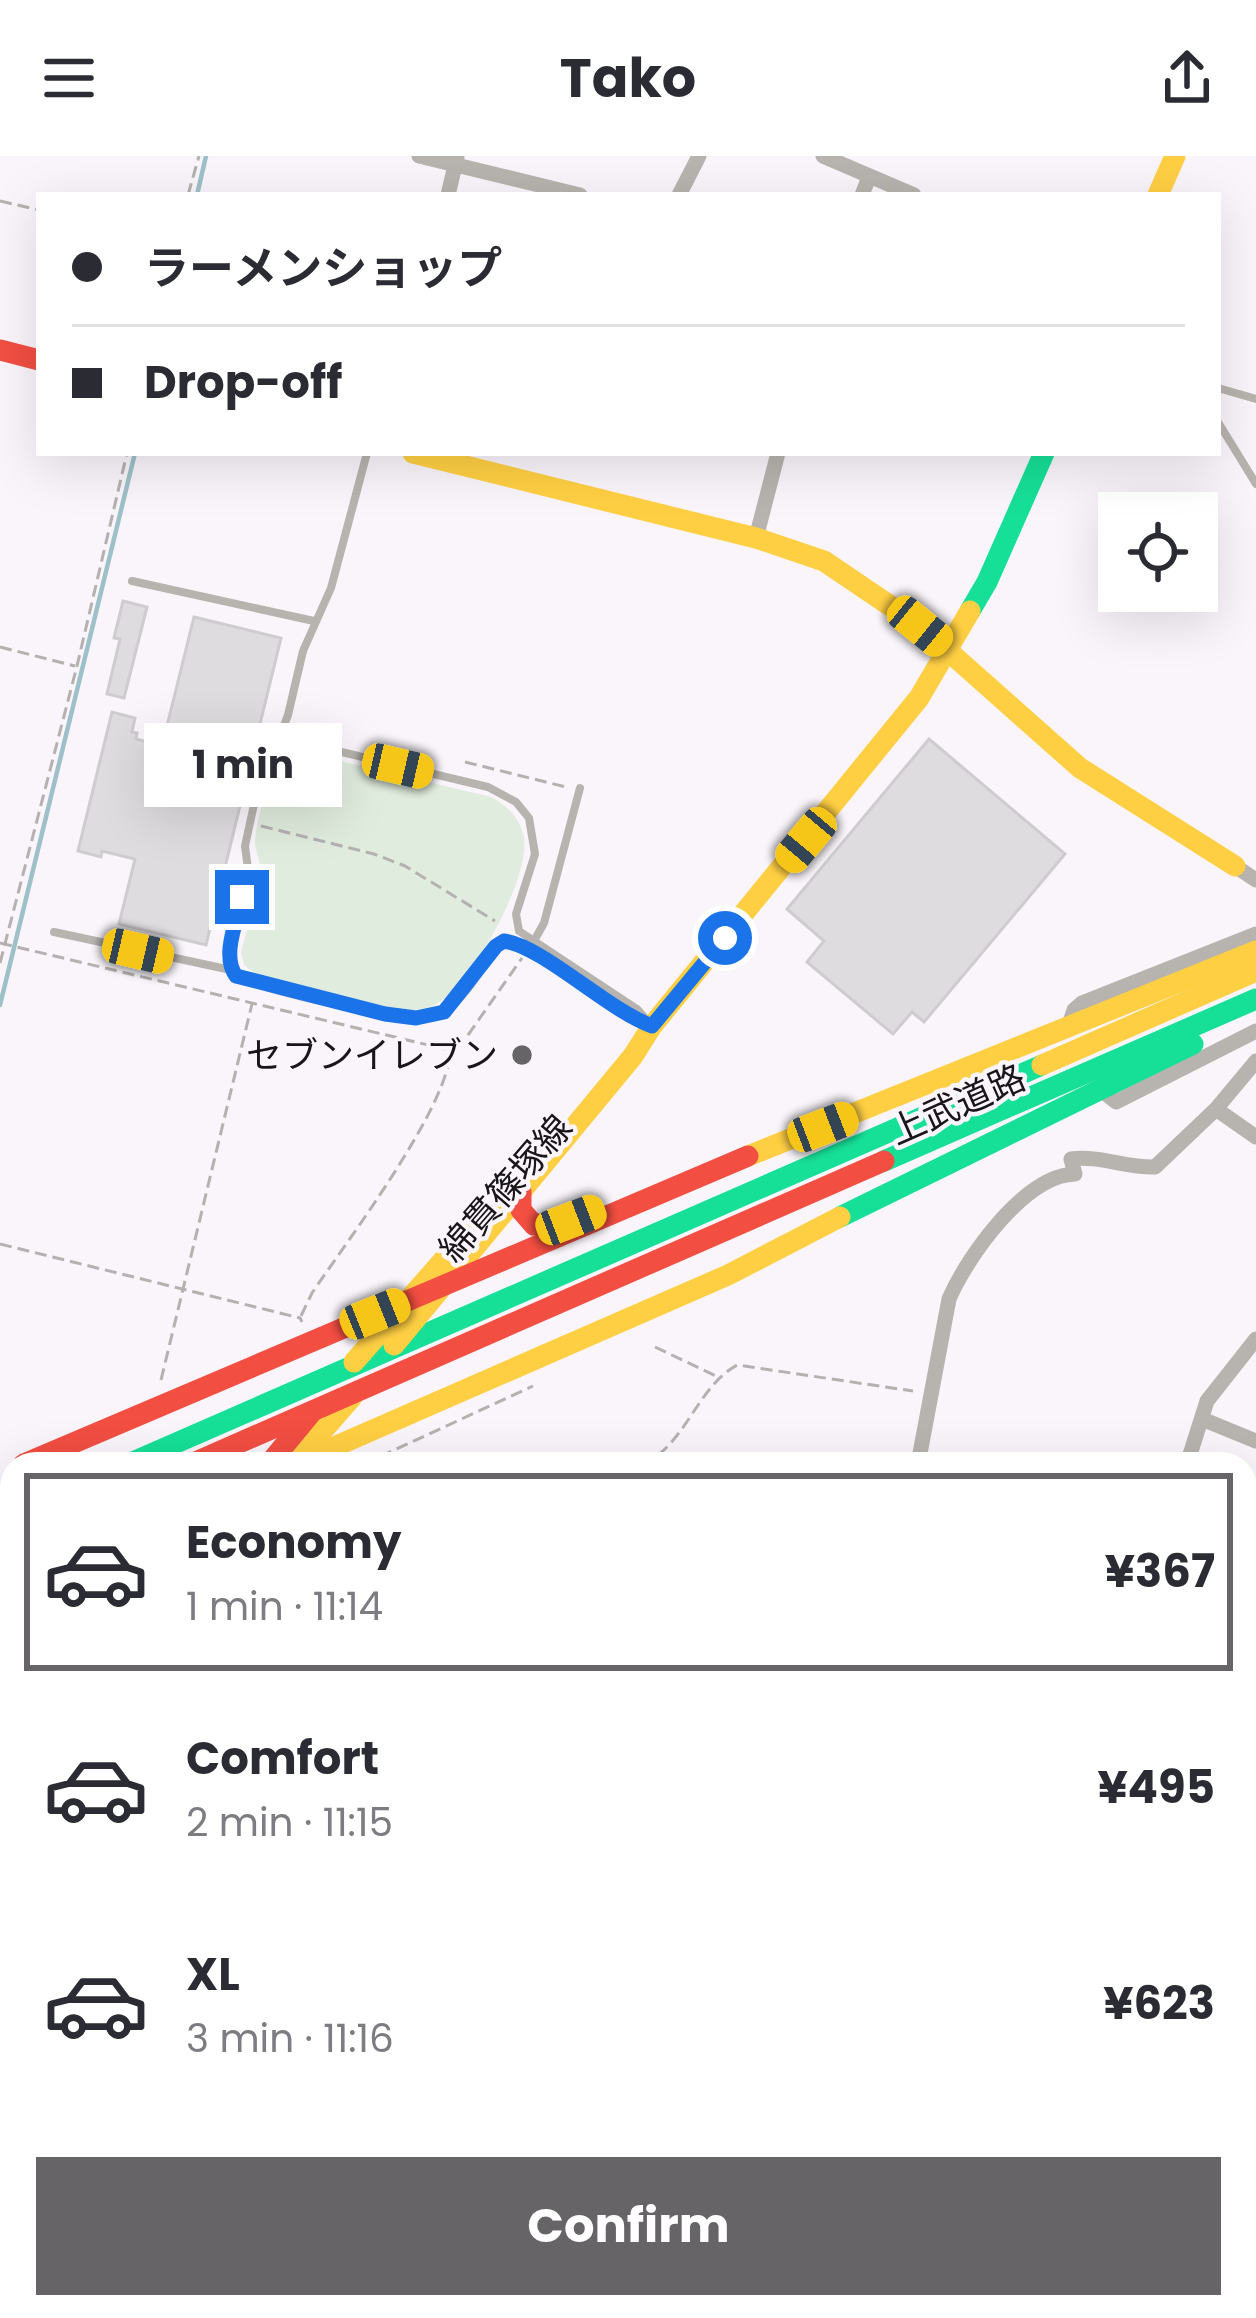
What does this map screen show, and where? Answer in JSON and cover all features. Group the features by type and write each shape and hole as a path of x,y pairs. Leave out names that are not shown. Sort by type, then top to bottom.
{"main road":[{"path":"1159,192 1175,156"},
{"path":"0,350 36,359"},
{"path":"425,456 756,538 824,561 850,575 950,651 1080,768 1235,866"},
{"name":"綿貫篠塚線","path":"305,1452 880,749 950,651 987,582 1043,456"},
{"path":"52,1452 660,1192 1256,951"},
{"name":"上武道路","path":"157,1452 1256,970"},
{"name":"上武道路","path":"218,1452 1256,999"},
{"path":"324,1452 728,1275 1256,1013"},
{"name":"綿貫篠塚線","path":"279,1452 623,1048 652,1026"},
{"path":"521,1190 525,1217 542,1226 660,1192"},
{"path":"365,1349 361,1386 373,1402 395,1407 519,1370"},
{"path":"226,1378 310,1356 326,1362 338,1380 334,1418"}],"street":[{"path":"419,156 456,160 569,192"},
{"path":"681,192 699,156"},
{"path":"823,156 907,192"},
{"path":"449,192 456,160"},
{"path":"863,192 869,176"},
{"path":"756,538 777,456"},
{"path":"1235,866 1256,880"},
{"path":"1069,1028 1074,1010 1082,1003 1256,934"},
{"path":"1101,1090 1116,1102 1256,1034"},
{"path":"920,1452 944,1318 958,1278 983,1240 1039,1187 1053,1178 1075,1174 1071,1159 1089,1157 1134,1168 1155,1167 1216,1109 1256,1061"},
{"path":"1216,1109 1256,1137"},
{"path":"1191,1452 1214,1390 1256,1339"},
{"path":"1202,1419 1256,1441"}],"lane":[{"path":"1221,389 1256,400"},
{"path":"1221,427 1256,484"},
{"path":"231,970 229,955 248,869 245,845 262,774 288,715 314,621 332,587 366,456"},
{"path":"132,581 314,621"},
{"path":"288,715 293,734 308,744 488,787 517,802 529,818 535,854 516,922 519,931 637,1009 652,1026"},
{"path":"262,774 283,752 308,744"},
{"path":"534,941 544,923 580,788"},
{"path":"54,932 231,970 242,980 385,1014 431,1016 444,1012 459,998 504,941 515,943 630,1018 652,1026"}],"path":[{"path":"189,192 199,156"},
{"path":"0,201 36,209"},
{"path":"0,963 126,456"},
{"path":"0,647 77,666"},
{"path":"465,762 580,788"},
{"path":"259,826 405,866 495,921"},
{"path":"163,1404 160,1384 253,1003"},
{"path":"301,1346 305,1332 300,1318 312,1293 399,1165 446,1078 450,1048"},
{"path":"0,1244 300,1318"},
{"path":"655,1347 719,1377"},
{"path":"660,1452 719,1377 737,1365 930,1394"}],"green space":[{"path":"315,755 491,797 520,825 523,857 494,932 463,979 432,1006 395,1010 368,1005 285,985 244,965 241,953 259,879 255,840 260,812 279,773 288,764"}],"building":[{"path":"123,601 147,607 124,698 107,694"},
{"path":"194,617 281,638 206,945 119,924 135,859 78,851 112,712 135,718 132,732 137,733 136,739 162,746"},
{"path":"929,739 1065,854 924,1022 912,1012 893,1034 807,962 824,941 787,909"}],"waterway":[{"path":"198,192 206,156"},
{"path":"0,1005 134,456"}],"traffic: fast":[{"path":"970,611 1043,456"},
{"path":"884,1161 1256,999"},
{"path":"840,1217 1193,1044"},
{"path":"155,1452 1042,1065"}],"traffic: slow":[{"path":"1159,192 1175,156"},
{"path":"425,456 756,538 824,561 920,626 1080,768 1235,866"},
{"path":"394,1345 919,698 970,611"},
{"path":"748,1156 1256,951"},
{"path":"1042,1065 1256,971"},
{"path":"322,1452 728,1275 840,1217"},
{"path":"354,1362 476,1223"},
{"path":"304,1452 352,1397"}],"traffic: jam":[{"path":"0,350 36,359"},
{"path":"52,1452 748,1156"},
{"path":"218,1452 884,1161"},
{"path":"521,1191 521,1210 534,1225 567,1221"},
{"path":"279,1452 311,1413"}],"place":[{"name":"セブンイレブン","path":"522,1055"}],"route":[{"path":"242,897 229,955 236,976 405,1017 444,1012 504,941 527,950 630,1018 652,1026 725,938"}]}
